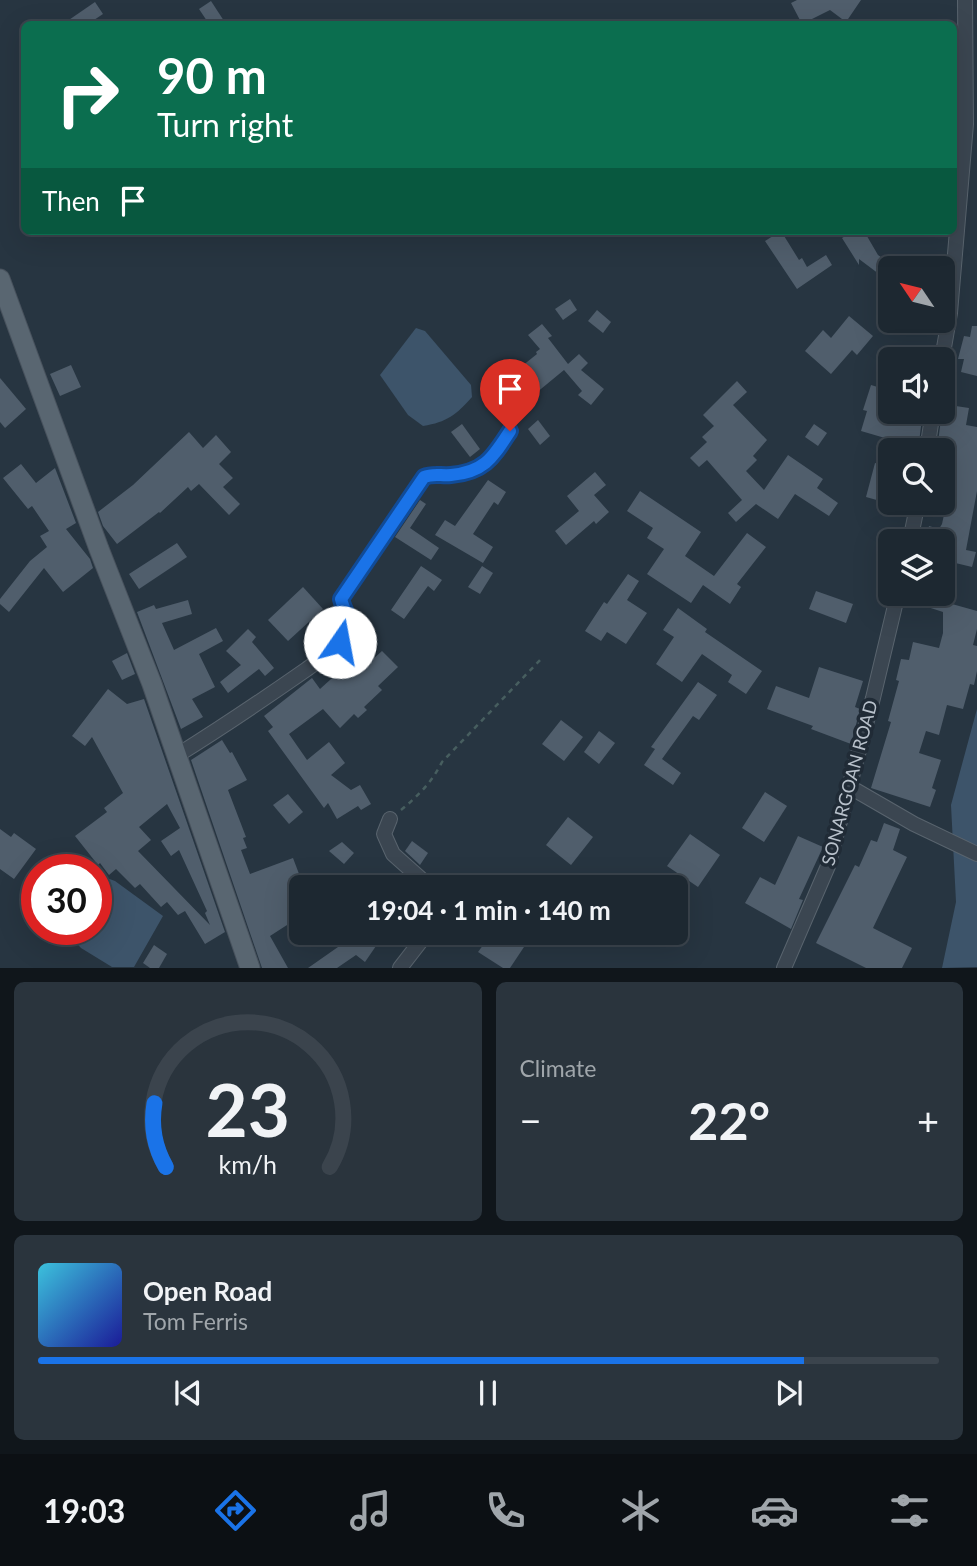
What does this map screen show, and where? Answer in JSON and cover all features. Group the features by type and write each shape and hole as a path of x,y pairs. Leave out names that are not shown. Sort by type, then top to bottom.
{"main road":[{"path":"0,279 99,549 152,684 250,968"}],"street":[{"path":"957,230 966,124 965,0"},
{"path":"944,347 950,313 957,235"},
{"path":"176,756 246,712 319,660 349,634 349,615 341,599 424,477 428,474 449,476 471,472 485,465 510,431"},
{"name":"SONARGOAN ROAD","path":"784,968 828,866 895,606"},
{"path":"850,787 914,824 977,854"},
{"path":"390,819 384,834 393,854 417,875"},
{"path":"400,968 418,945"}],"path":[{"path":"390,819 420,795 442,762 542,658"}],"water":[{"path":"416,328 425,331 471,385 472,397 450,417 423,426 408,415 380,375"},
{"path":"977,709 977,967 942,968 956,902 951,805"},
{"path":"112,880 163,916 134,967 112,967 78,945 112,945"}],"building":[{"path":"797,0 861,0 847,21 830,10 808,21 800,21 791,3"},
{"path":"211,1 224,21 207,21 199,9"},
{"path":"95,2 103,14 92,21 67,21"},
{"path":"775,235 783,235 799,260 802,258 807,267 826,255 832,265 797,289 765,241"},
{"path":"847,235 866,235 879,256 878,273 859,259 859,265 842,238"},
{"path":"570,299 577,310 563,320 555,309"},
{"path":"597,310 611,322 603,333 588,321"},
{"path":"849,316 873,336 857,355 852,350 831,374 805,351 823,330 831,338"},
{"path":"542,324 552,336 548,338 568,364 579,354 588,363 581,370 604,389 591,405 578,395 582,391 564,370 530,398 526,392 502,411 493,399 516,380 512,374 537,354 540,349 528,335"},
{"path":"972,326 977,326 977,376 961,372 964,359 958,359 964,336 970,337"},
{"path":"71,365 81,387 60,396 50,374"},
{"path":"0,378 26,409 5,428 0,422"},
{"path":"737,381 747,392 733,405 767,440 753,456 757,460 746,471 764,490 788,455 823,479 817,488 838,503 829,516 795,494 778,519 756,504 736,522 728,513 742,500 707,460 699,467 690,458 707,442 702,437 714,426 703,415"},
{"path":"871,385 878,387 878,424 921,424 920,438 885,438 861,431 867,411 863,410"},
{"path":"955,406 969,408 966,425 977,427 977,491 966,550 976,552 972,567 955,563 955,529 939,529 944,515 955,515 955,438 939,438 940,424 955,424"},
{"path":"538,420 550,436 540,445 528,429"},
{"path":"462,424 480,449 470,457 451,432"},
{"path":"814,424 827,433 818,446 805,437"},
{"path":"189,432 203,448 216,435 231,452 219,464 233,478 223,487 240,504 229,515 199,484 191,491 188,487 160,513 117,544 103,526 98,512 133,485"},
{"path":"875,463 878,464 878,500 866,497"},
{"path":"21,464 36,483 55,468 76,523 66,529 90,559 93,568 63,592 44,568 9,612 0,604 0,599 30,561 47,547 40,536 49,531 32,506 28,509 3,478"},
{"path":"595,472 606,485 594,495 609,512 566,545 555,531 579,511 567,496"},
{"path":"488,480 506,492 498,505 494,502 473,534 493,547 483,563 435,535 445,520 455,526"},
{"path":"640,491 701,532 685,556 714,576 747,533 766,547 737,584 741,587 730,604 703,585 691,603 647,574 664,549 647,538 653,528 627,511"},
{"path":"420,500 426,504 410,528 439,548 431,560 395,537"},
{"path":"177,543 187,557 139,589 129,574"},
{"path":"421,566 442,580 434,591 428,586 404,619 391,610"},
{"path":"482,566 493,573 480,594 468,587"},
{"path":"628,574 639,581 627,600 647,613 626,644 607,632 601,641 585,631 604,602 607,604"},
{"path":"303,587 323,609 288,641 268,620"},
{"path":"816,591 853,604 846,623 809,609"},
{"path":"188,600 192,614 162,623 174,650 216,628 223,641 199,654 215,687 192,699 203,717 181,729 137,612 154,605 156,609"},
{"path":"955,605 977,611 977,629 973,645 977,646 977,671 963,709 947,705 939,735 926,731 919,753 941,760 932,788 936,790 930,807 871,788 891,722 888,721 899,681 896,680 901,659 909,660 913,642 939,648 943,633 943,612 924,606"},
{"path":"678,608 707,629 705,632 762,671 746,694 728,682 732,675 702,654 682,682 656,664 674,637 663,630"},
{"path":"248,629 256,637 252,642 274,668 265,676 259,669 228,693 220,682 241,665 226,651"},
{"path":"382,651 398,667 378,686 382,690 364,707 367,710 358,718 354,714 340,728 323,709 289,734 307,760 329,742 345,763 331,775 351,790 360,785 371,804 361,810 358,806 337,819 328,803 324,808 268,731 273,727 264,716 312,678 320,689 352,660 361,670"},
{"path":"127,653 135,674 122,680 112,661"},
{"path":"819,667 863,681 855,707 860,709 851,744 767,709 776,686 809,698"},
{"path":"698,682 717,695 699,720 693,716 662,759 681,773 673,785 644,765 655,749 651,747"},
{"path":"108,689 127,704 144,699 225,932 205,944 185,911 178,915 167,902 161,907 140,884 135,888 116,869 112,872 112,854 89,854 75,836 107,812 104,808 123,793 92,737 85,746 72,736","holes":["167,804 180,828 161,841 171,856 179,850 207,911 205,913 210,925 138,851 151,840 139,827"]},
{"path":"561,720 583,737 564,761 542,744"},
{"path":"599,731 615,743 599,764 584,752"},
{"path":"222,740 230,753 232,752 247,780 228,790 246,837 243,838 247,848 241,850 250,874 293,858 299,875 289,875 289,924 270,936 288,968 262,968 191,760"},
{"path":"765,792 787,806 764,842 742,828"},
{"path":"288,794 303,812 289,824 273,805"},
{"path":"568,817 593,837 571,865 546,845"},
{"path":"884,823 900,829 893,850 907,857 873,928 912,948 902,968 866,968 816,943 855,865 859,867 871,840 877,842"},
{"path":"0,829 11,837 14,833 36,849 32,854 21,854 21,869 14,879 0,869"},
{"path":"690,834 720,855 698,887 688,880 688,875 680,875 667,866"},
{"path":"798,836 823,847 799,899 803,900 791,929 745,903 760,877 775,885"},
{"path":"412,841 428,853 420,865 405,851"},
{"path":"342,842 354,853 344,864 329,851"},
{"path":"154,945 167,954 159,968 150,968 143,963"},
{"path":"341,945 376,946 365,962 356,955 337,968 308,968"},
{"path":"483,945 524,947 510,968 503,968 478,952"}],"route":[{"path":"340,642 349,634 351,625 341,599 424,477 428,474 449,476 471,472 485,465 510,431"}]}
